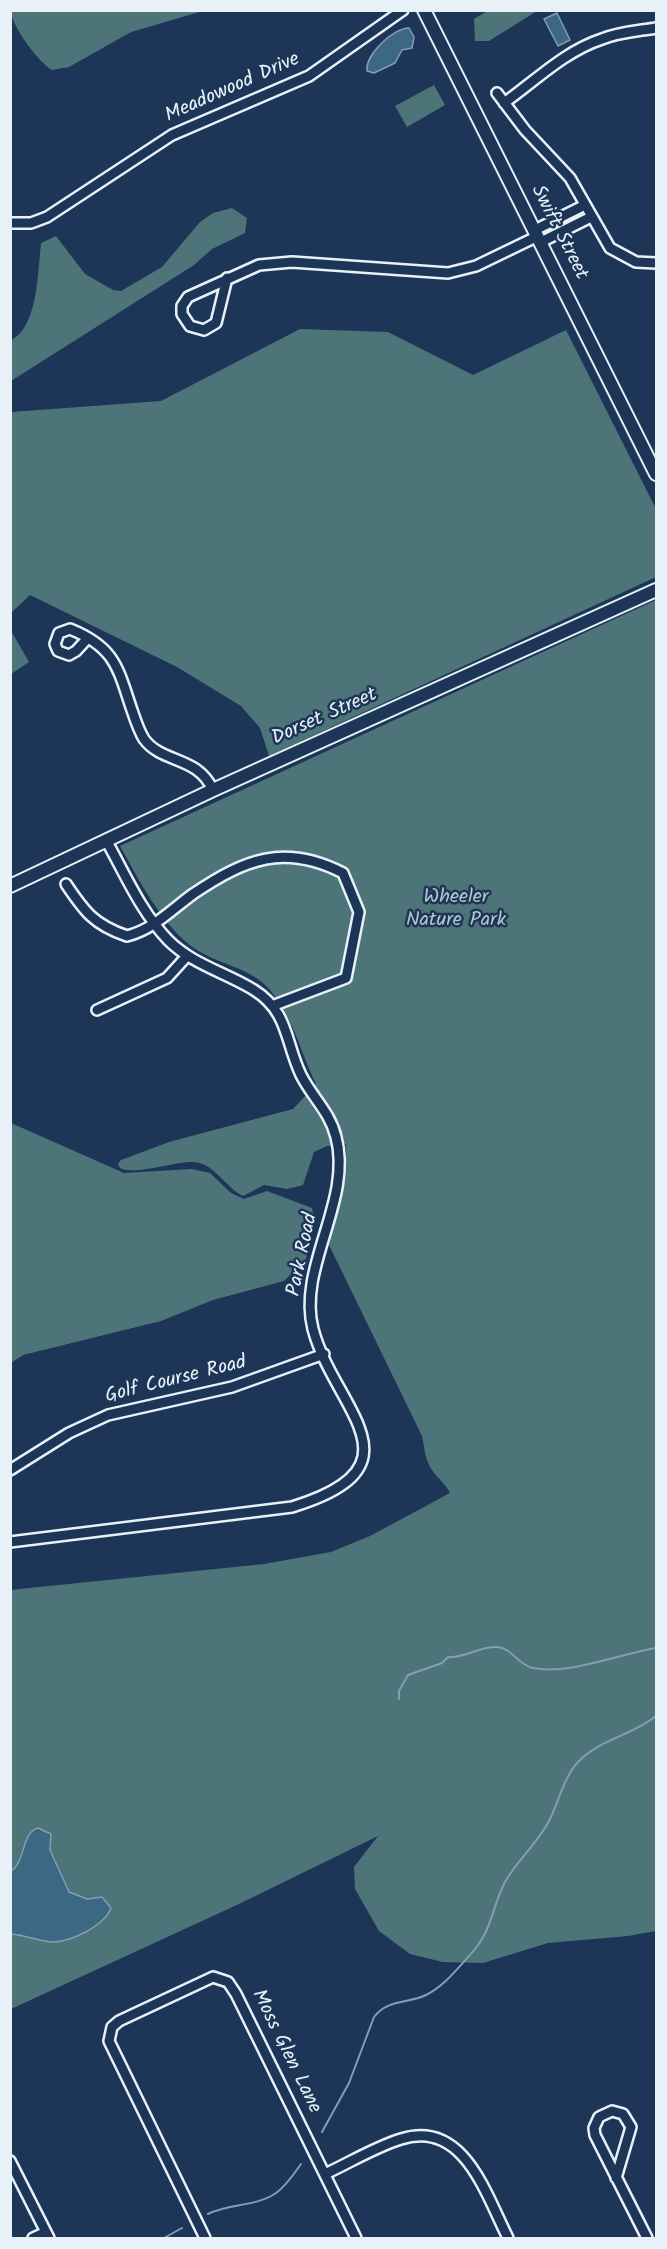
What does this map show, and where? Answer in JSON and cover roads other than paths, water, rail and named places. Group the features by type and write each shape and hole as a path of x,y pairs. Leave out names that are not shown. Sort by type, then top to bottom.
{"street":[{"name":"Meadowood Drive","path":"10,223 31,223 47,217 172,135 300,81 332,62 403,10"},
{"name":"Swift Street","path":"424,10 657,474"},
{"path":"504,103 572,53 599,39 657,28"},
{"path":"497,93 525,130 563,169 604,242 615,253 636,262 657,264"},
{"path":"538,236 585,205"},
{"path":"228,278 216,323 204,330 190,326 182,314 185,300 191,294 252,267 275,262 448,273 476,266 538,236 591,217"},
{"name":"Dorset Street","path":"10,886 213,790 657,590"},
{"path":"87,639 105,648 113,658 140,732 147,743 201,771 213,790"},
{"name":"Park Road","path":"10,1542 279,1510 305,1503 337,1489 358,1471 364,1457 365,1445 359,1424 312,1326 311,1297 339,1180 339,1149 332,1122 300,1072 287,1030 272,1006 253,990 187,956 154,925 106,840"},
{"path":"66,884 86,914 109,930 127,936 154,925 193,894 245,864 274,855 326,864 343,873 358,912 346,978 272,1006"},
{"path":"98,1010 167,978 187,956"},
{"name":"Golf Course Road","path":"10,1470 69,1434 108,1415 232,1387 324,1354"},
{"name":"Moss Glen Lane","path":"206,2238 112,2050 110,2032 115,2024 124,2018 208,1978 219,1977 228,1982 356,2238"},
{"path":"616,2178 631,2127 623,2114 612,2111 599,2117 594,2132 616,2178 647,2238"},
{"path":"325,2174 402,2138 420,2136 445,2141 459,2151 470,2164 508,2238"},
{"path":"10,2161 48,2235 33,2238"}],"water":[{"path":"557,13 570,40 558,46 544,19"},
{"path":"409,28 414,37 412,48 402,50 395,63 374,73 367,71 370,58 375,50 395,32"},
{"path":"38,1828 51,1834 50,1850 69,1892 87,1899 102,1897 111,1908 102,1921 94,1927 77,1936 60,1941 52,1942 11,1934 11,1871 19,1861 29,1835"}],"waterway":[{"path":"399,1699 399,1691 408,1675 442,1663 448,1657 460,1656 484,1648 502,1648 523,1664 533,1668 547,1669 563,1669 656,1648"},
{"path":"322,2132 349,2083 374,2017 379,2011 433,1991 450,1977 478,1946 505,1882 545,1827 573,1768 596,1748 656,1716"},
{"path":"208,2214 260,2201 276,2193 290,2180 301,2164"},
{"path":"164,2238 182,2228"}],"park label":[{"name":"Wheeler Nature Park","path":"456,910"}]}
